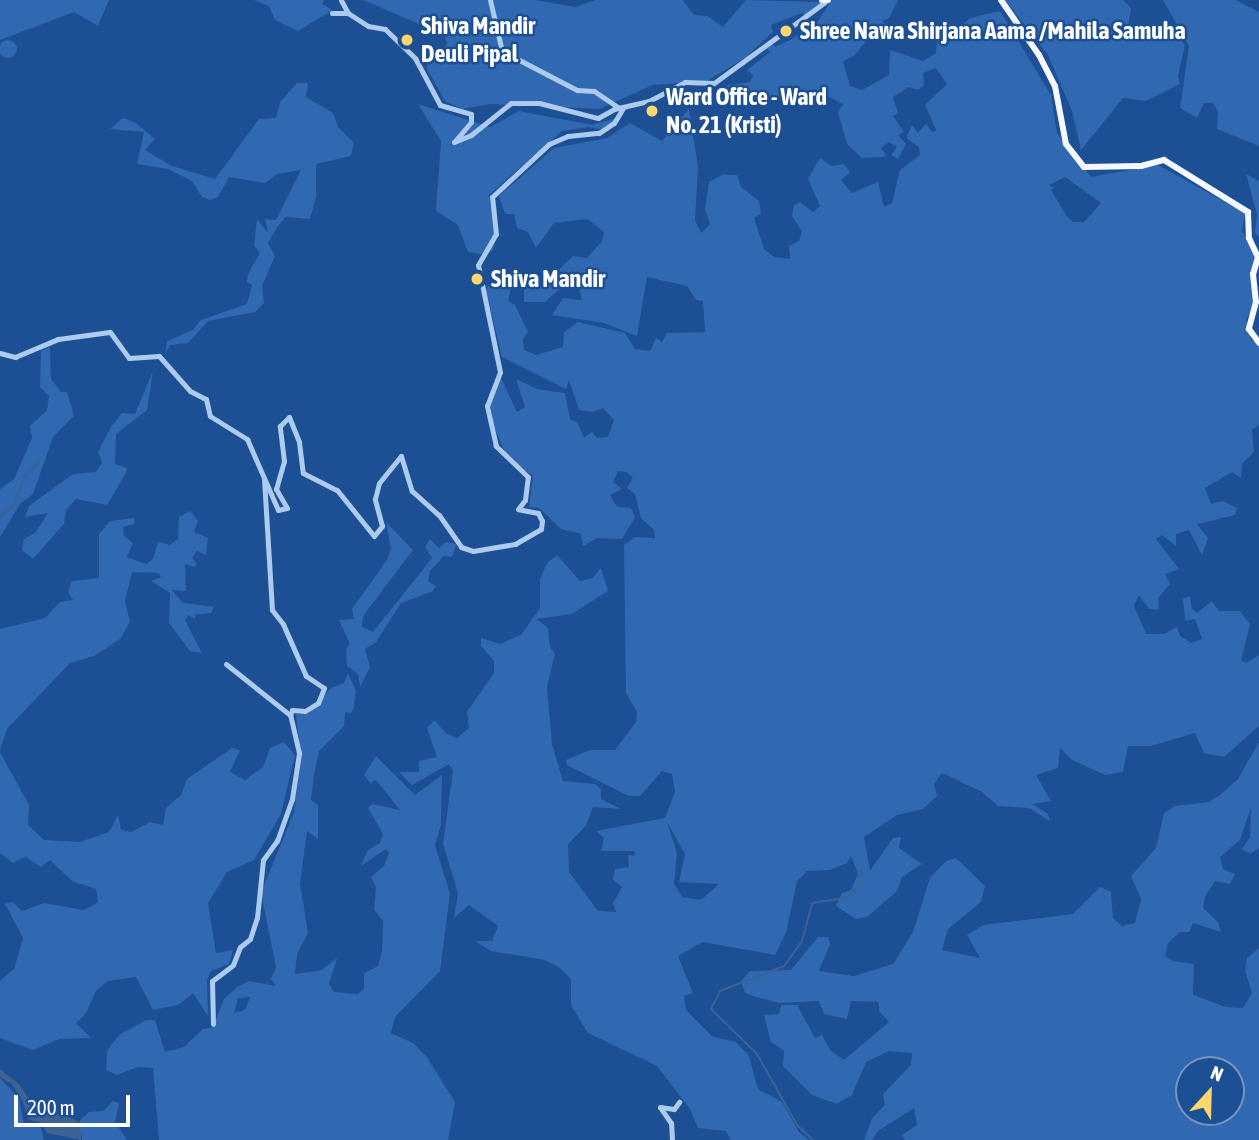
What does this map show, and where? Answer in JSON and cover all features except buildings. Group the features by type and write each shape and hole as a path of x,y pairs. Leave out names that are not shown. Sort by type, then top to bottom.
{"main road":[{"path":"1001,0 1039,55 1055,86 1066,144 1084,167 1141,166 1164,160 1248,212 1250,238 1258,257 1253,274 1256,302 1250,331 1259,343"}],"street":[{"path":"341,0 348,13"},
{"path":"490,0 502,51 577,90 594,91 621,108"},
{"path":"332,13 348,13 393,34 415,58 440,105 471,114 471,122 454,142 471,135 511,103 539,103 598,118 621,108 649,101 685,82 713,83 825,1"},
{"path":"0,353 15,357 58,339 110,332 126,356 157,355 190,391 204,397 210,416 250,442 265,476 272,505 285,511 286,504 276,489 284,461 280,426 289,417 299,442 303,473 330,483 357,510 366,530 377,537 382,526 375,499 379,483 401,456 412,491 466,550 515,544 541,529 538,513 518,509 525,500 528,477 496,446 487,406 500,372 478,265 496,234 492,197 549,144 568,136 599,133 614,123 621,108"},
{"path":"265,476 262,500 268,514 265,534 272,610 283,624 306,676 324,688 318,703 305,711 292,710 290,715"},
{"path":"213,1024 212,981 233,965 240,947 250,939 250,927 257,918 263,860 277,841 292,799 299,753 290,715 226,664"},
{"path":"672,1140 671,1123 660,1107 674,1109 679,1102"}],"shaded area":[{"path":"0,0 109,0 98,26 74,12 0,40"},
{"path":"254,0 324,0 322,4 333,10 298,31 275,20 269,6"},
{"path":"363,0 535,0 576,7 595,0 683,0 694,15 707,16 723,27 746,0 823,2 805,17 802,13 771,25 773,32 745,58 707,81 653,85 599,109 490,104 462,109 445,101 426,67 447,44 442,28 419,24"},
{"path":"832,0 898,0 889,18 882,21 888,29 884,36 870,36 854,56 843,61 850,86 862,90 889,75 890,50 923,61 936,53 937,41 931,33 955,32 970,18 1000,11 1051,95 1057,133 1091,177 1158,165 1245,213 1242,231 1257,256 1255,305 1246,319 1251,340 1259,343 1259,425 1252,430 1254,452 1242,464 1241,478 1232,472 1205,488 1211,504 1223,501 1237,508 1235,515 1197,524 1208,538 1202,555 1189,530 1176,534 1176,546 1162,535 1156,539 1179,569 1165,574 1170,584 1158,598 1159,609 1149,609 1139,595 1134,606 1146,634 1164,634 1177,627 1180,636 1191,643 1202,639 1195,619 1185,621 1183,599 1190,596 1192,609 1197,613 1212,601 1219,611 1240,611 1250,624 1241,661 1247,663 1259,655 1259,726 1224,757 1204,753 1195,733 1151,746 1128,746 1123,772 1105,775 1072,760 1060,748 1058,768 1036,775 1051,801 1032,804 1048,814 1050,821 1029,808 998,806 982,792 942,773 934,784 937,796 923,809 897,815 864,837 870,871 893,838 901,837 899,848 922,864 902,877 897,891 867,917 856,919 836,906 842,893 851,890 858,874 851,856 847,863 830,870 807,871 797,881 786,933 775,955 703,942 678,956 693,993 684,996 686,1010 713,1037 736,1042 749,1056 758,1089 782,1102 799,1132 809,1140 731,1140 726,1131 698,1128 690,1109 657,1066 588,1033 571,1005 571,979 560,968 545,960 491,951 475,941 492,941 498,926 469,905 454,918 458,893 443,844 453,771 449,764 412,785 399,772 419,772 419,761 437,757 427,728 435,720 445,733 457,738 469,728 467,712 494,673 494,661 481,646 481,638 500,644 521,635 540,608 540,579 547,563 557,555 580,581 593,578 601,568 608,591 572,614 537,619 548,628 550,647 555,654 547,687 552,744 563,781 595,784 601,789 601,799 621,809 593,807 586,826 568,844 569,872 598,911 616,912 613,903 622,887 613,880 615,869 629,867 628,855 634,856 635,851 601,851 604,838 596,831 665,818 675,792 672,774 662,771 640,796 629,796 567,765 566,760 590,750 615,750 636,722 637,712 626,693 624,545 635,537 655,538 654,530 641,518 635,494 627,488 633,478 627,472 618,471 613,482 622,489 610,495 617,507 631,508 635,517 622,539 597,538 583,546 581,534 561,529 539,508 529,507 533,476 507,457 495,429 489,400 499,374 517,412 525,407 516,379 537,389 565,393 570,419 577,422 584,438 592,432 597,438 608,437 614,420 603,408 593,412 579,410 569,380 566,389 502,357 486,290 488,286 511,288 508,301 515,305 528,332 523,339 524,350 536,355 563,347 564,332 578,322 625,333 635,349 650,351 656,338 662,342 667,333 705,332 703,301 696,300 687,286 647,277 637,336 604,323 552,315 563,298 582,300 578,285 569,281 545,302 524,302 524,284 547,281 573,256 587,258 602,241 604,232 587,219 554,223 536,248 528,232 517,228 514,214 505,214 499,196 554,148 607,138 630,123 662,141 689,109 698,167 695,220 701,233 710,224 705,209 709,182 722,175 737,175 741,187 759,201 761,214 754,218 764,249 774,257 790,259 789,246 799,241 802,231 792,216 794,205 800,202 813,212 820,206 808,179 820,158 831,166 844,164 850,172 841,180 852,193 878,182 884,207 892,203 900,170 920,155 919,147 906,138 912,125 918,133 926,124 932,132 936,130 925,105 947,84 936,68 923,73 924,85 918,90 908,87 893,97 898,113 893,116 904,132 898,135 906,144 898,159 891,155 897,147 889,142 881,148 886,155 883,157 862,158 847,144 838,112 843,104 825,95 798,102 784,95 769,100 751,90 747,97 736,93 721,96 718,92 728,85 750,82 753,75 747,70 770,52 765,46 770,42 775,47 802,32 799,26 813,28","holes":["1065,177 1101,203 1084,222 1073,222 1051,190 1055,188 1049,185","667,822 685,854 679,882 719,884 701,900 682,897 674,884 677,853"]},
{"path":"1005,0 1123,0 1131,8 1127,32 1144,40 1169,35 1171,29 1185,45 1178,76 1180,84 1146,101 1123,98 1081,150 1072,111 1048,55"},
{"path":"1163,0 1236,0 1259,12 1259,146 1217,129 1218,112 1213,103 1204,103 1197,118 1180,108 1189,46"},
{"path":"8,40 14,43 17,49 14,55 8,58 2,55 -1,49 2,43"},
{"path":"297,83 308,83 306,97 333,113 338,127 354,143 351,156 316,164 316,197 310,219 286,217 278,226 268,243 275,256 262,286 264,303 255,312 208,321 188,343 170,345 165,355 167,341 193,330 201,320 247,304 252,285 247,282 248,274 260,253 254,245 257,219 268,233 265,219 276,220 301,170 277,174 265,183 229,177 218,197 210,200 202,197 192,181 168,169 137,164 144,132 110,129 123,118 136,123 155,139 145,150 172,166 215,179 259,119 276,118 280,102"},
{"path":"418,104 490,127 519,111 592,125 617,118 608,131 589,127 562,131 489,195 497,233 493,250 486,255 468,252 458,225 436,211 441,141"},
{"path":"1246,174 1259,181 1259,237 1255,233 1257,214"},
{"path":"50,347 51,379 61,392 67,392 74,416 53,437 33,494 20,504 0,537 0,489 14,479 32,438 30,426 47,410 49,396 40,387 41,351"},
{"path":"153,371 147,410 116,434 115,464 127,468 107,505 76,499 66,510 64,524 33,559 22,550 24,539 35,533 48,513 25,517 29,506 73,474 96,472 102,463 98,452 111,427 122,413 135,414"},
{"path":"190,511 198,521 194,532 208,538 206,555 197,551 192,558 197,564 194,567 185,564 186,591 172,590 183,603 214,607 211,613 195,615 195,619 188,615 185,620 202,653 190,651 169,623 170,593 151,581 161,577 159,573 132,572 125,601 130,622 120,639 94,656 70,663 7,729 0,750 0,629 45,618 60,602 73,600 68,592 72,581 99,578 99,534 110,521 135,518 134,524 123,527 124,536 133,543 127,557 146,564 153,559 158,542 170,545 178,539 179,517"},
{"path":"386,522 413,550 363,616 362,627 373,632 432,558 425,547 430,539 439,548 446,542 456,544 452,557 444,556 430,571 428,581 436,586 433,591 401,603 376,642 365,649 370,667 360,687 358,674 347,666 346,649 350,644 339,620 354,619 352,609 387,560 391,549"},
{"path":"348,673 356,691 354,707 351,713 345,712 344,726 319,751 314,774 311,800 318,805 318,839 307,831 300,884 308,933 297,954 295,974 322,970 337,958 329,984 334,992 358,994 364,989 364,973 378,966 382,951 383,921 374,909 376,887 371,877 384,866 389,853 386,849 361,866 368,850 380,843 383,834 368,808 372,804 400,810 376,780 370,783 364,775 376,756 415,795 442,775 441,824 435,845 450,894 440,971 395,1017 391,1033 413,1043 426,1056 455,1102 448,1140 159,1140 153,1068 138,1067 117,1075 106,1070 107,1051 119,1035 146,1020 155,1020 165,1052 184,1047 203,1029 213,1027 224,999 237,987 249,981 276,986 271,979 276,967 261,893 294,812 301,757 296,714 305,714 331,688 344,683","holes":["250,997 245,1010 234,1013 238,998"]},
{"path":"284,742 295,755 281,814 254,860 227,872 208,903 216,953 233,950 229,964 211,971 207,979 208,1016 193,993 178,1005 153,1010 136,977 108,981 96,991 86,1013 76,1023 91,1038 59,1039 33,1050 0,1038 0,981 14,969 23,938 5,904 13,902 22,911 44,903 84,910 98,902 96,889 72,881 50,860 41,867 26,857 13,863 0,853 0,752 29,805 28,825 44,840 80,842 109,832 118,815 121,830 131,832 150,822 163,825 166,808 181,795 187,779 232,748 240,750 230,772 245,780 263,767 270,748"},
{"path":"1259,742 1259,848 1250,854 1242,849 1250,837 1251,807 1240,840 1220,857 1223,869 1235,874 1230,884 1215,881 1205,897 1203,908 1218,922 1221,932 1193,923 1189,932 1180,932 1168,943 1165,956 1173,961 1194,964 1193,995 1226,1007 1243,1008 1252,993 1245,971 1247,958 1259,948 1259,1140 905,1140 902,1135 917,1125 914,1108 878,1131 872,1140 864,1140 872,1118 885,1105 883,1094 911,1065 912,1053 889,1051 866,1062 852,1095 837,1104 812,1095 783,1066 784,1051 771,1042 764,1015 779,1014 781,1005 797,1005 815,1038 822,1035 830,1050 844,1060 889,1022 879,1011 879,1002 851,1001 847,1019 824,1014 819,1001 780,1003 745,993 741,981 750,971 791,970 818,937 828,937 830,944 819,971 854,976 893,964 913,932 930,878 946,861 956,858 985,886 981,902 948,929 942,950 980,958 967,935 983,925 1073,914 1100,887 1111,892 1113,918 1122,926 1135,923 1141,899 1131,876 1156,848 1164,813 1175,806 1209,802 1238,779"},
{"path":"0,1069 19,1084 37,1111 64,1114 81,1123 81,1140 47,1133 41,1123 28,1119 23,1101 12,1084 0,1077"},
{"path":"0,1078 19,1098 24,1124 40,1125 44,1140 0,1140"},
{"path":"113,1101 119,1103 115,1122 127,1140 82,1140 80,1120 89,1112 103,1111"}],"waterway":[{"path":"0,517 15,504 23,479 40,460"},
{"path":"813,1140 797,1125 757,1054 711,1009 720,991 784,966 802,941 812,903 848,897 861,883 862,867"}],"place":[{"name":"Shree Nawa Shirjana Aama /Mahila Samuha","path":"786,31"},
{"name":"Shiva Mandir Deuli Pipal","path":"407,40"},
{"name":"Ward Office - Ward No. 21 (Kristi)","path":"652,111"},
{"name":"Shiva Mandir","path":"477,279"}]}
